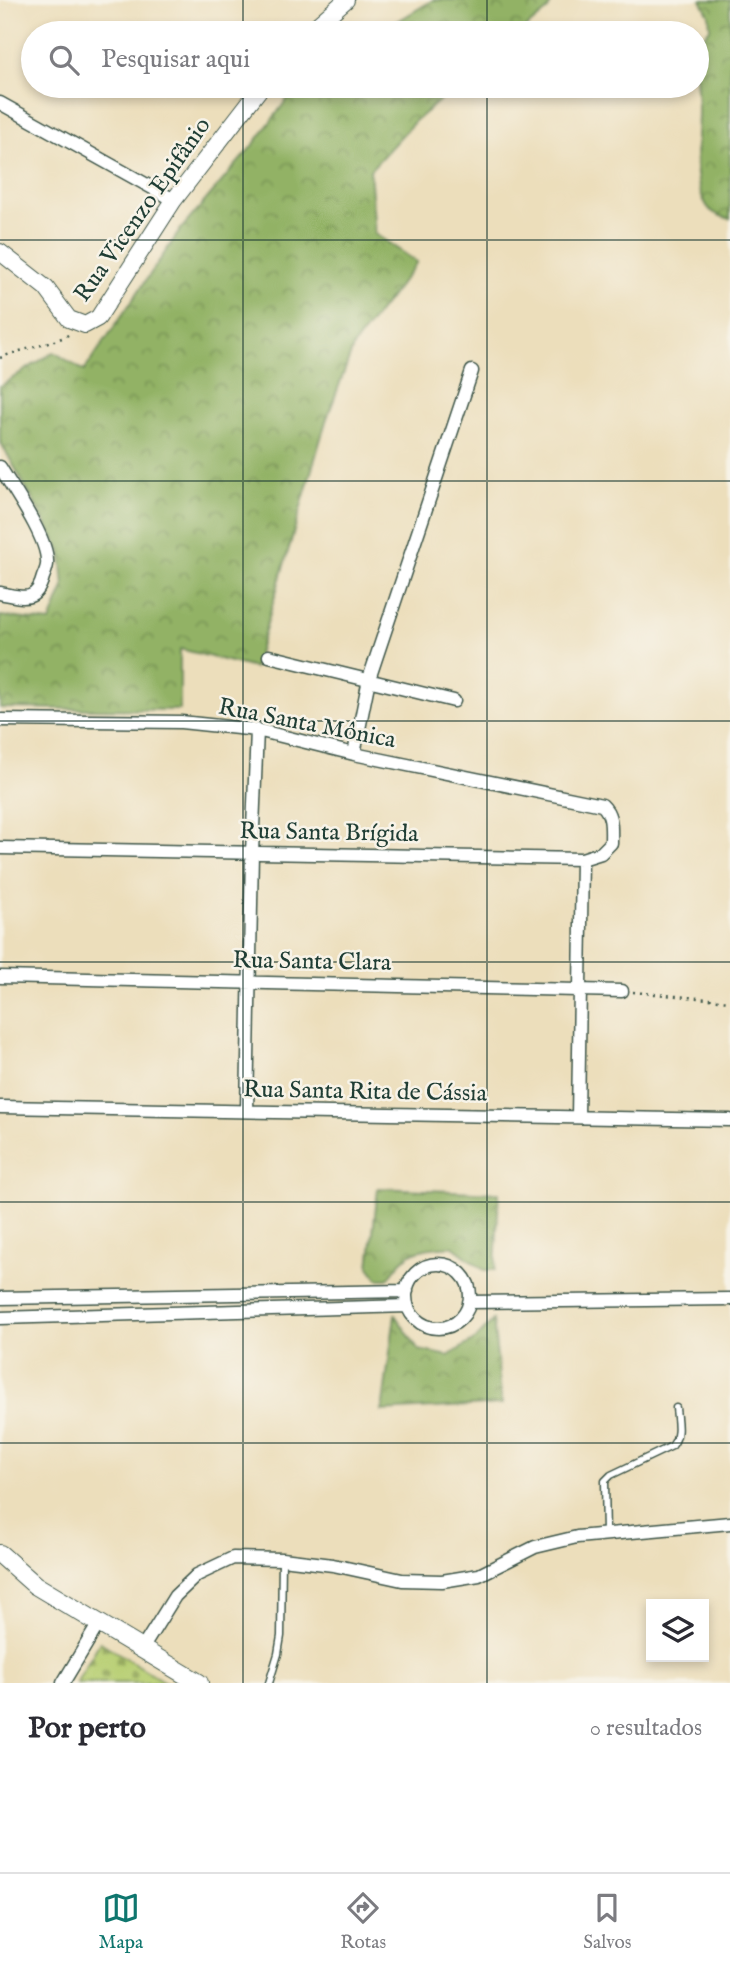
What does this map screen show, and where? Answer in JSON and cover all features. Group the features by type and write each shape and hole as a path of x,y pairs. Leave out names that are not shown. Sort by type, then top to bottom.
{"main road":[{"path":"1,1559 35,1585 199,1683"}],"street":[{"path":"322,21 346,0"},
{"name":"Rua Vicenzo Epifânio","path":"85,325 98,318 174,200 253,98"},
{"path":"0,103 174,200"},
{"path":"0,252 46,288 69,319 85,325"},
{"path":"354,754 369,680 472,371"},
{"path":"0,467 41,538 48,562 36,594 29,598 0,593"},
{"path":"269,656 454,701"},
{"name":"Rua Santa Mônica","path":"0,720 181,722 257,730 354,754 602,805 608,810 610,817 611,843 601,853 582,859"},
{"path":"247,1111 257,730"},
{"name":"Rua Santa Brígida","path":"0,848 582,859"},
{"path":"578,1117 582,859"},
{"name":"Rua Santa Clara","path":"0,977 622,991"},
{"name":"Rua Santa Rita de Cássia","path":"0,1107 730,1120"},
{"path":"436,1265 447,1266 457,1270 464,1278 469,1288 469,1302 466,1312 450,1326 429,1327 412,1315 407,1291 417,1272 436,1265"},
{"path":"0,1298 407,1291"},
{"path":"469,1302 730,1299"},
{"path":"0,1318 408,1306"},
{"path":"142,1649 175,1596 197,1575 233,1558 282,1559 333,1565 402,1580 442,1581 479,1575 535,1547 577,1537 730,1523"},
{"path":"63,1683 99,1623"}],"lane":[{"path":"606,1534 605,1481 611,1475 672,1446 677,1441 676,1408"},
{"path":"269,1683 281,1636 282,1559"}],"path":[{"path":"0,358 58,340 85,325"},
{"path":"622,991 730,1000"}],"green space":[{"path":"433,0 552,0 548,10 535,21 398,21"},
{"path":"701,0 730,0 730,219 714,213 707,206 698,184 697,98 709,98 709,15"},
{"path":"288,98 443,98 415,121 370,170 375,234 417,262 354,345 326,421 254,668 180,649 180,710 0,708 0,616 50,622 64,587 61,551 0,441 0,386 54,352 84,371 181,229 254,144"},
{"path":"378,1188 499,1193 495,1270 484,1270 452,1246 415,1252 402,1261 388,1279 378,1279 369,1267"},
{"path":"395,1315 419,1350 448,1356 476,1339 493,1320 502,1404 382,1411"},
{"path":"100,1642 167,1683 76,1683"}]}
